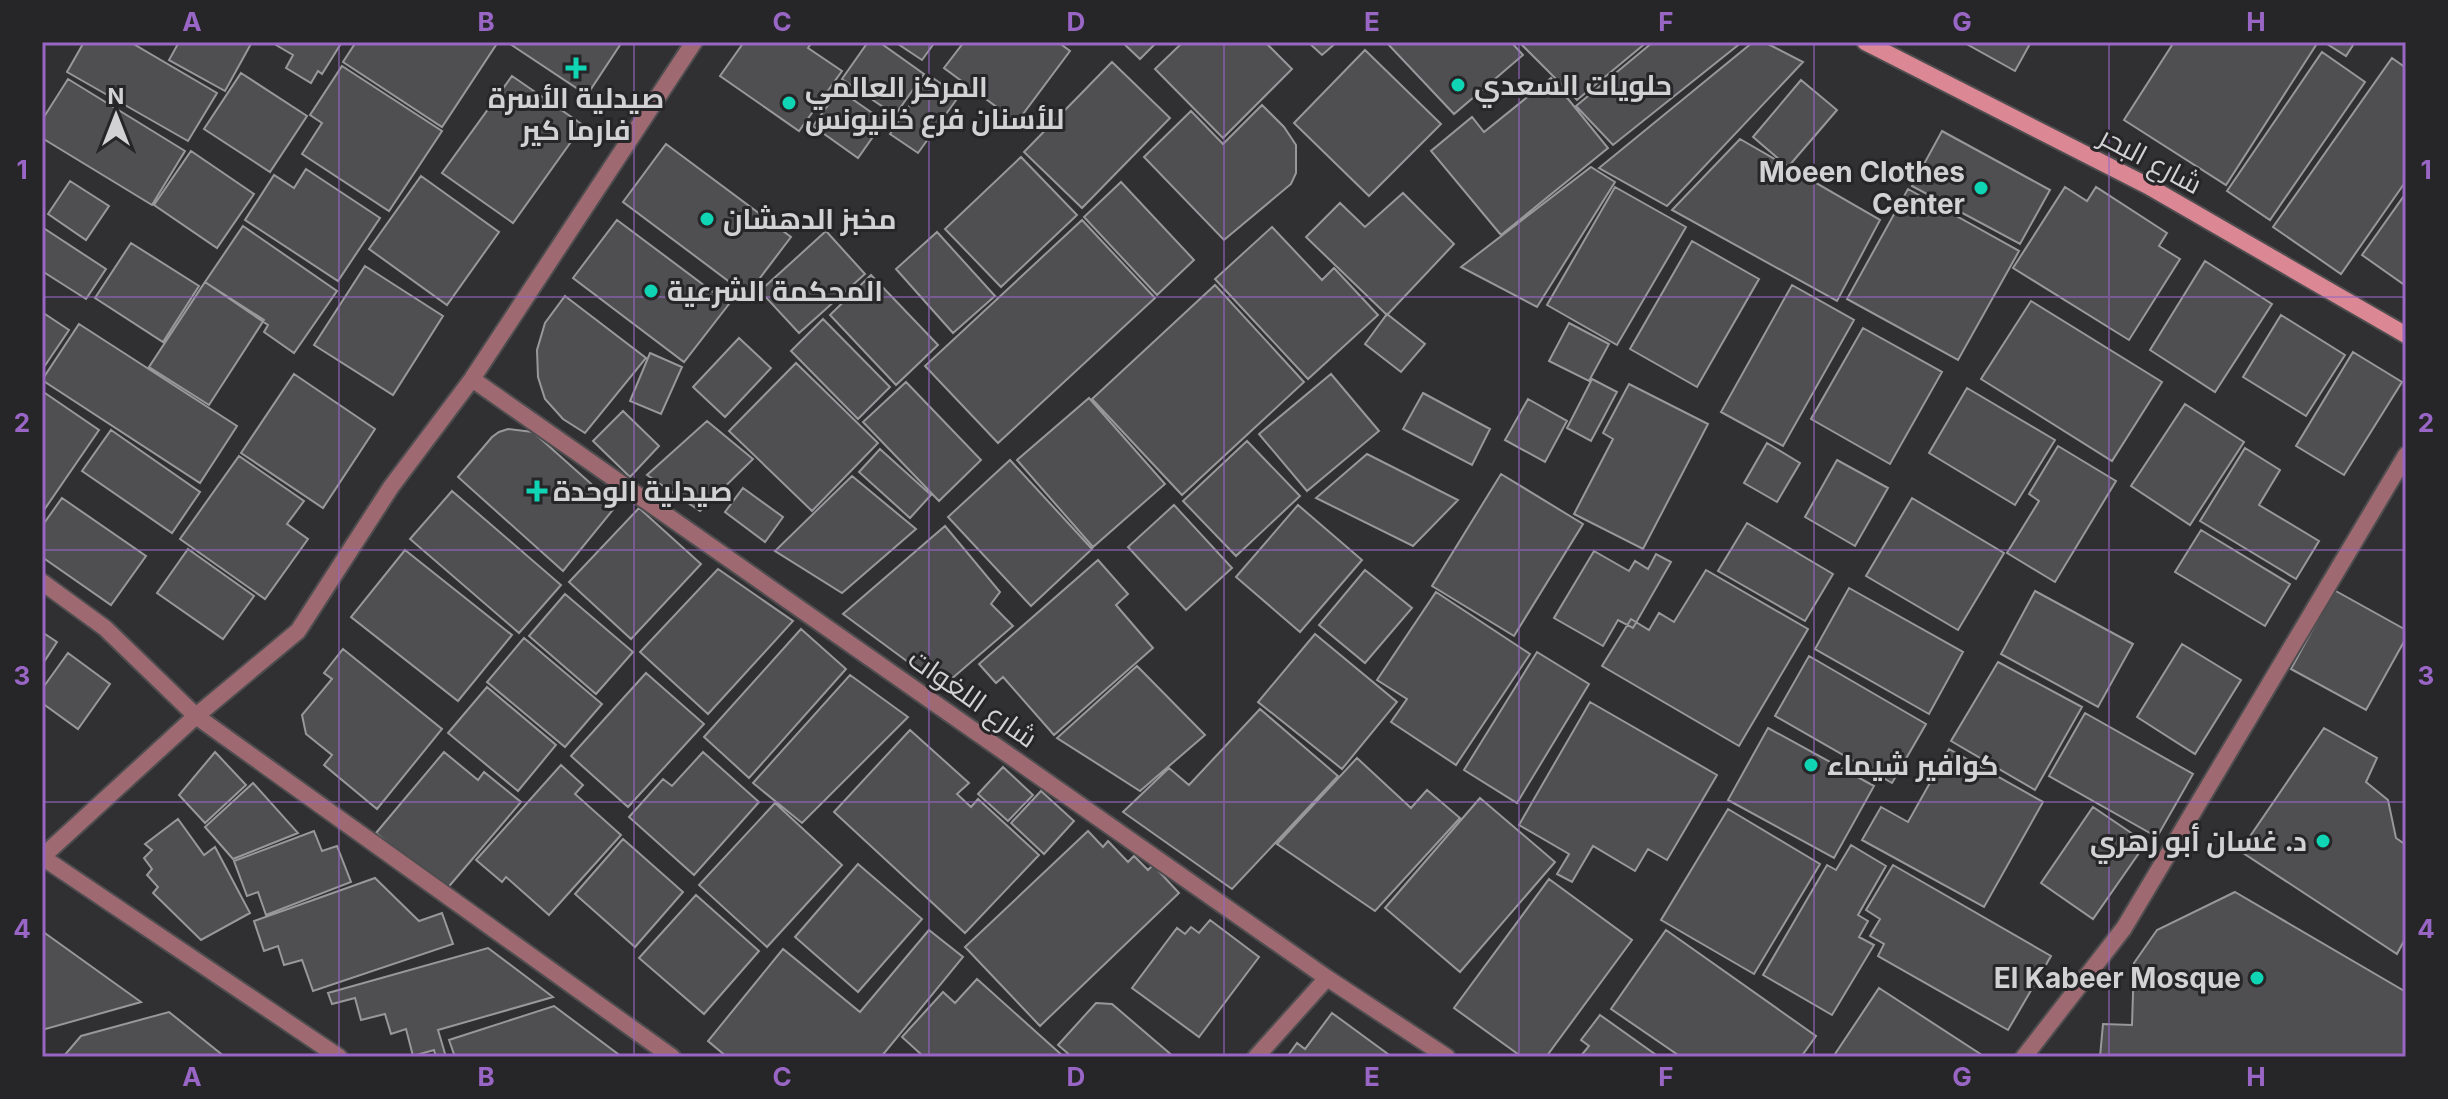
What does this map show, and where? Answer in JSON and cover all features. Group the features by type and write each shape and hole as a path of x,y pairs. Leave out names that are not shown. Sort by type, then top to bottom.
{"main road":[{"name":"شارع البحر","path":"1865,42 2148,186 2406,335"}],"street":[{"path":"339,1057 42,857 196,716 298,631 391,487 472,379 694,42"},
{"name":"شارع اللغوات","path":"472,379 1327,978 1447,1057"},
{"path":"2024,1057 2124,928 2406,455"},
{"path":"42,582 105,628 196,716 672,1057"},
{"path":"1256,1057 1327,978"}],"building":[{"path":"84,42 130,42 217,93 188,141 67,72"},
{"path":"179,42 252,42 225,91 169,60"},
{"path":"271,42 342,42 322,74 318,71 311,83 286,68 293,55"},
{"path":"356,42 491,42 496,45 442,127 343,62"},
{"name":"صيدلية الأسرة فارما كير","path":"507,42 622,42 587,95"},
{"name":"المركز العالمي للأسنان فرع خانيونس","path":"744,42 812,42 808,48 842,71 799,131 720,76"},
{"path":"868,42 879,42 924,74 895,115 842,79"},
{"path":"895,42 935,42 922,60"},
{"path":"964,42 1058,42 1070,51 1017,122 944,68"},
{"path":"1122,42 1157,42 1140,59"},
{"path":"1183,42 1265,42 1292,69 1223,138 1155,69"},
{"path":"1308,42 1337,42 1322,55"},
{"name":"حلويات السعدي","path":"1386,42 1511,42 1523,55 1454,114"},
{"path":"1519,42 1647,42 1577,100"},
{"path":"1653,42 1742,42 1613,145 1576,106"},
{"path":"1753,42 1764,42 1803,62 1667,206 1599,168"},
{"path":"1963,42 2031,42 2015,71"},
{"path":"2174,42 2318,42 2226,185 2124,120"},
{"path":"2324,42 2355,42 2346,56"},
{"path":"1365,50 1441,124 1369,196 1294,123"},
{"path":"2322,52 2365,82 2270,220 2227,191"},
{"path":"2392,58 2406,68 2406,181 2341,274 2273,227"},
{"path":"1112,62 1170,118 1082,208 1024,152"},
{"path":"342,66 442,131 389,211 302,154 322,123 310,115"},
{"path":"241,73 307,116 270,172 204,129"},
{"path":"512,76 583,125 513,223 442,173"},
{"path":"930,76 959,96 918,153 890,134"},
{"path":"1551,78 1608,148 1501,235 1431,151 1472,117 1484,132"},
{"path":"68,79 185,151 152,205 42,138 42,120"},
{"path":"1801,80 1837,110 1788,167 1753,137"},
{"path":"839,90 884,121 858,158 813,126"},
{"path":"1262,105 1284,127 1296,145 1296,173 1291,184 1224,240 1144,157 1191,111 1223,144"},
{"name":"Moeen Clothes Center","path":"1942,131 2050,190 2020,244 1912,186"},
{"path":"1740,139 1880,220 1837,301 1672,210"},
{"name":"مخبز الدهشان","path":"666,144 791,237 747,295 623,202"},
{"path":"191,151 254,194 217,248 154,205"},
{"path":"1021,157 1077,215 1001,287 945,229"},
{"path":"1591,167 1615,182 1537,307 1461,267"},
{"path":"306,169 380,218 338,281 245,220 274,175 294,188"},
{"path":"421,176 499,232 447,305 369,249"},
{"path":"70,181 109,206 86,240 48,214"},
{"path":"1121,182 1194,260 1157,295 1084,217"},
{"path":"1615,187 1686,227 1617,345 1547,305"},
{"path":"2065,187 2087,201 2096,187 2167,233 2159,246 2180,259 2129,340 2013,268"},
{"path":"1908,189 2019,251 1958,360 1847,299"},
{"path":"1403,193 1454,244 1387,315 1306,237 1340,203 1365,227"},
{"path":"2406,193 2406,286 2362,255"},
{"name":"المحكمة الشرعية","path":"617,220 729,304 684,362 573,278"},
{"path":"1082,220 1155,298 998,443 925,366"},
{"path":"243,226 337,291 294,353 264,332 268,325 205,282"},
{"path":"42,227 106,269 86,299 42,271"},
{"path":"1272,227 1322,280 1334,268 1378,315 1308,379 1215,279"},
{"path":"826,231 865,274 799,333 760,291"},
{"path":"937,232 995,296 953,333 896,269"},
{"path":"1692,241 1759,279 1697,387 1630,349"},
{"path":"131,243 199,286 163,342 95,298"},
{"path":"2205,261 2272,304 2215,392 2150,350"},
{"path":"365,266 443,316 393,395 314,345"},
{"path":"871,275 938,345 896,385 830,315"},
{"path":"205,282 264,320 209,405 149,367"},
{"path":"1215,285 1304,382 1182,495 1092,399"},
{"path":"1792,285 1854,320 1783,446 1721,412"},
{"path":"565,296 646,358 585,433 563,419 545,399 538,377 537,350 545,323"},
{"path":"2031,301 2162,382 2112,461 1981,379"},
{"path":"42,312 69,330 42,370"},
{"path":"1387,314 1425,344 1401,372 1365,344"},
{"path":"2281,315 2345,355 2306,416 2243,377"},
{"path":"823,319 890,387 858,419 791,351"},
{"path":"1569,323 1609,344 1589,381 1549,361"},
{"path":"79,324 237,426 200,483 42,380"},
{"path":"1863,328 1942,372 1890,464 1811,419"},
{"path":"739,338 771,368 725,417 693,387"},
{"path":"2353,352 2402,382 2344,475 2296,446"},
{"path":"650,353 682,367 661,414 630,401"},
{"path":"796,363 878,443 812,511 729,431"},
{"path":"294,374 375,429 323,508 241,453"},
{"path":"1331,374 1379,431 1307,491 1259,434"},
{"path":"1592,379 1617,392 1591,441 1567,428"},
{"path":"906,382 981,460 939,501 863,422"},
{"path":"1629,384 1708,424 1643,549 1574,514 1613,439 1603,433"},
{"path":"1967,388 2055,440 2015,505 1929,453"},
{"path":"42,391 99,430 42,513"},
{"path":"1423,393 1490,429 1472,465 1403,429"},
{"path":"1089,398 1165,484 1093,547 1017,460"},
{"path":"1528,399 1567,421 1545,462 1505,440"},
{"path":"2185,404 2244,442 2190,525 2131,486"},
{"path":"623,411 659,446 630,477 593,441"},
{"path":"707,421 753,459 700,511 647,475"},
{"name":"صيدلية الوحدة","path":"508,429 533,432 616,506 563,571 458,477 492,437"},
{"path":"111,430 200,492 172,533 82,471"},
{"path":"1247,441 1300,496 1236,556 1183,501"},
{"path":"1767,443 1800,463 1777,502 1744,483"},
{"path":"2058,446 2116,481 2055,582 2007,553 2039,501 2029,494"},
{"path":"2245,448 2280,470 2259,505 2319,541 2296,579 2200,521"},
{"path":"880,449 931,495 910,518 859,472"},
{"path":"1367,454 1458,500 1413,546 1316,498"},
{"path":"239,456 304,501 287,524 308,539 265,599 180,539"},
{"path":"1010,460 1092,549 1031,606 948,517"},
{"path":"1837,460 1888,488 1855,546 1805,517"},
{"path":"1501,474 1583,524 1514,636 1432,586"},
{"path":"852,476 916,529 842,593 775,551"},
{"path":"743,488 783,517 765,542 725,512"},
{"path":"452,491 561,585 519,633 410,539"},
{"path":"62,498 146,556 111,605 42,557 42,526"},
{"path":"1912,498 2004,553 1958,630 1866,576"},
{"path":"1174,505 1232,568 1186,610 1128,547"},
{"path":"1298,505 1362,560 1300,632 1236,577"},
{"path":"639,508 701,564 631,639 569,582"},
{"path":"1747,523 1833,574 1805,621 1718,571"},
{"path":"945,526 1000,592 991,604 1013,626 942,687 843,614"},
{"path":"2201,530 2290,584 2265,626 2175,572"},
{"path":"188,549 254,596 223,639 157,593"},
{"path":"405,550 512,635 458,701 351,617"},
{"path":"1594,551 1629,571 1635,561 1648,569 1656,554 1671,562 1633,628 1618,620 1603,646 1554,618"},
{"path":"1098,560 1128,594 1116,605 1153,648 1054,735 1003,677 996,683 979,664"},
{"path":"718,569 793,621 708,714 640,652"},
{"path":"1365,570 1412,608 1365,663 1319,625"},
{"path":"1706,570 1808,629 1739,746 1602,666 1631,619 1649,630 1659,613 1674,622"},
{"path":"1849,588 1963,652 1929,714 1815,649"},
{"path":"2334,590 2406,630 2406,638 2366,710 2291,669"},
{"path":"2035,591 2133,644 2098,707 2001,654"},
{"path":"1436,592 1530,654 1456,765 1391,722 1407,699 1377,680"},
{"path":"565,594 633,652 596,694 529,636"},
{"path":"801,629 846,669 749,778 704,737"},
{"path":"42,632 57,642 42,665"},
{"path":"1315,634 1397,702 1342,769 1258,702"},
{"path":"524,638 602,704 565,747 487,682"},
{"path":"2182,644 2241,680 2195,754 2137,717"},
{"path":"343,649 442,729 377,809 324,765 332,755 306,734 302,715 332,679 324,673"},
{"path":"1537,652 1589,684 1517,803 1464,770"},
{"path":"68,653 110,684 78,729 42,703 42,689"},
{"path":"1809,656 1926,724 1892,783 1775,716"},
{"path":"1998,662 2082,707 2035,790 1951,741"},
{"path":"1137,666 1205,735 1140,791 1057,738"},
{"path":"646,673 704,724 628,807 571,756"},
{"path":"850,675 908,717 802,823 753,783"},
{"path":"487,687 556,745 518,791 448,733"},
{"path":"1590,702 1717,775 1667,860 1648,849 1635,871 1593,846 1572,882 1557,874 1569,854 1519,825"},
{"path":"1260,709 1338,776 1232,889 1123,812 1169,768 1189,785"},
{"path":"2085,713 2193,774 2157,837 2049,776"},
{"path":"1768,728 1874,786 1834,858 1728,800"},
{"name":"د. غسان أبو زهري","path":"2324,728 2377,758 2366,782 2388,800 2396,838 2406,845 2406,937 2397,954 2240,851"},
{"path":"910,730 969,783 957,794 971,807 978,799 1039,855 965,933 834,812"},
{"path":"1949,749 2043,802 1984,907 1862,840 1881,807 1908,822"},
{"path":"215,752 246,785 205,823 179,795"},
{"path":"444,752 478,780 484,772 521,802 445,891 376,833"},
{"path":"703,752 759,802 694,875 629,817 663,779 672,786"},
{"path":"1357,758 1411,808 1427,790 1460,818 1375,911 1277,844"},
{"path":"561,765 583,785 575,794 621,835 549,915 506,877 502,882 476,860"},
{"path":"1003,767 1033,795 1008,821 978,794"},
{"path":"253,783 298,833 233,859 205,827"},
{"path":"1041,791 1074,821 1044,854 1011,823"},
{"path":"1480,798 1555,862 1460,972 1385,908"},
{"path":"775,803 842,865 767,947 699,885"},
{"path":"2093,807 2146,843 2093,919 2041,883"},
{"path":"1728,809 1820,864 1754,974 1661,920"},
{"path":"178,819 204,855 215,847 250,913 201,940 153,893 158,887 147,875 152,869 144,858 152,850 145,844"},
{"path":"314,831 322,851 337,846 351,882 266,915 258,892 247,896 234,861"},
{"path":"1088,831 1103,847 1108,841 1128,862 1134,856 1148,870 1153,865 1179,893 1040,1026 965,947"},
{"path":"623,839 683,892 635,947 575,894"},
{"path":"1851,845 1886,866 1858,915 1868,921 1859,937 1874,945 1832,1015 1763,975 1827,865 1836,870"},
{"path":"858,864 922,919 858,992 795,937"},
{"path":"1893,865 2051,956 2008,1030 1878,956 1884,944 1870,936 1880,919 1866,910"},
{"path":"375,878 419,921 442,913 453,944 313,991 302,960 284,965 278,946 264,951 254,921"},
{"path":"1549,879 1632,940 1546,1057 1522,1057 1454,1008"},
{"name":"El Kabeer Mosque","path":"2235,892 2406,992 2406,1057 2100,1057 2103,1024 2132,1025 2134,963 2157,930"},
{"path":"696,895 759,951 704,1014 639,958"},
{"path":"1210,920 1259,957 1199,1037 1132,988 1177,928 1185,934 1191,927 1199,933"},
{"path":"929,930 963,957 881,1057 727,1057 708,1041 783,949 860,1012"},
{"path":"1666,930 1816,1036 1801,1057 1681,1057 1611,1009"},
{"path":"42,931 141,1002 42,1030"},
{"path":"488,948 553,997 438,1030 446,1057 436,1057 434,1050 413,1056 406,1029 391,1034 385,1014 361,1020 355,998 332,1004 328,993"},
{"path":"977,979 1064,1057 924,1057 902,1037 943,992 955,1003"},
{"path":"1879,988 1985,1057 1833,1057"},
{"path":"1096,1003 1112,1004 1174,1057 1072,1057 1058,1045"},
{"path":"554,1006 622,1057 455,1057 449,1040"},
{"path":"169,1012 225,1057 63,1057 81,1036"},
{"path":"1332,1013 1392,1057 1287,1057 1297,1043 1305,1049"},
{"path":"1600,1015 1659,1057 1580,1057 1589,1046 1581,1040"}],"place":[{"name":"صيدلية الأسرة فارما كير","path":"576,68"},
{"name":"حلويات السعدي","path":"1458,85"},
{"name":"المركز العالمي للأسنان فرع خانيونس","path":"789,103"},
{"name":"Moeen Clothes Center","path":"1981,188"},
{"name":"مخبز الدهشان","path":"707,219"},
{"name":"المحكمة الشرعية","path":"651,291"},
{"name":"صيدلية الوحدة","path":"537,491"},
{"name":"كوافير شيماء","path":"1811,765"},
{"name":"د. غسان أبو زهري","path":"2323,841"},
{"name":"El Kabeer Mosque","path":"2257,978"}]}
